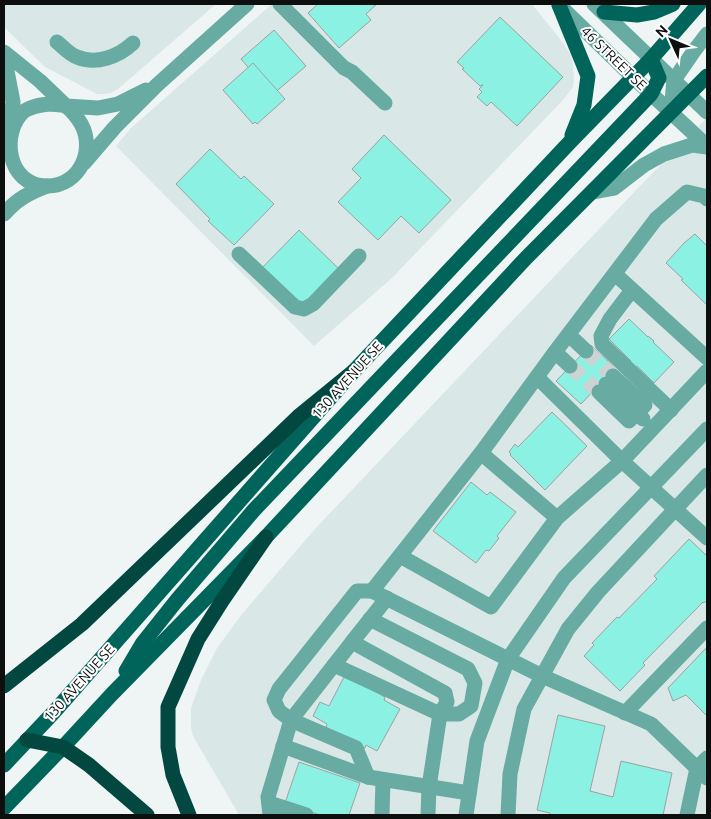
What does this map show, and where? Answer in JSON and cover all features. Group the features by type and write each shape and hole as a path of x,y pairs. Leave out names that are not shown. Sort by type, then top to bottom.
{"highway":[{"path":"4,686 82,624 300,416 354,371"},
{"path":"189,815 173,775 168,747 168,707 198,639 266,537"},
{"path":"27,740 63,747 88,765 147,815"}],"main road":[{"path":"558,4 588,76 584,105 570,142"},
{"path":"599,8 637,16 654,12 673,4"},
{"name":"130 AVENUE SE","path":"4,765 54,712 354,371 652,58 700,4"},
{"path":"112,694 142,644 254,510 651,94 659,78 652,58"},
{"path":"4,808 112,694 266,537 526,258 707,76"}],"street":[{"path":"4,214 12,204 23,196 47,186 61,183 73,176 115,127 157,85 247,4"},
{"path":"280,4 344,68 352,72 385,103"},
{"name":"46 STREET SE","path":"558,4 707,147"},
{"name":"46 STREET SE","path":"599,8 707,112"},
{"path":"671,112 674,80 707,34"},
{"path":"57,42 75,57 90,60 106,59 125,51 133,43"},
{"path":"4,52 40,81 66,106 83,126 87,139 87,153 82,166"},
{"path":"4,66 7,70 13,102 4,172"},
{"path":"47,186 33,184 21,177 13,168 7,156 7,137 14,120 24,111 36,106 49,104 98,108 118,104 157,85"},
{"path":"592,192 614,188 644,165 664,154 692,144 707,147"},
{"path":"372,591 481,453 656,219 687,192 704,196 707,199"},
{"path":"239,254 295,307 304,309 313,304 359,256"},
{"path":"615,274 707,358"},
{"path":"632,290 610,319 601,336 602,344 671,410"},
{"path":"562,343 578,358 562,343"},
{"path":"400,556 491,607 557,518 622,461 707,371"},
{"path":"537,377 622,461 707,538"},
{"path":"606,384 653,428"},
{"path":"466,815 477,741 508,659 564,578 707,429"},
{"path":"481,453 557,518"},
{"path":"508,815 510,774 524,709 568,629 598,592 707,475"},
{"path":"382,815 375,778 356,748 291,720 279,711 274,700 279,689 357,591 372,591 542,676 651,724 704,768 687,815"},
{"path":"306,815 269,809 268,797 291,720 387,598"},
{"path":"334,665 440,714 459,714 471,706 475,683 468,669 370,619"},
{"path":"625,713 707,628"},
{"path":"352,642 445,692 447,702 440,714 429,787 428,815"},
{"path":"283,746 375,778 469,793"}],"shaded area":[{"path":"4,4 216,4 118,89 111,93 97,94 45,67 4,27"},
{"path":"272,4 532,4 564,44 573,64 573,87 564,99 392,278 314,346 116,146 130,129"},
{"path":"707,118 707,815 239,815 193,736 191,728 191,708 201,680 217,648 242,614 314,530 638,188"}],"building":[{"path":"318,4 377,4 366,14 371,20 339,48 308,13"},
{"path":"500,17 563,77 517,126 491,102 487,106 477,97 482,92 479,89 483,85 480,86 457,62"},
{"path":"274,30 306,66 272,95 241,59"},
{"path":"253,63 285,99 257,124 255,122 253,124 223,90"},
{"path":"384,135 451,200 419,233 401,216 378,240 338,202 361,178 352,169"},
{"path":"210,149 241,179 244,176 274,204 234,245 208,221 210,219 176,184"},
{"path":"299,230 338,268 300,308 260,270"},
{"path":"695,234 707,246 707,305 666,263"},
{"path":"629,319 674,362 654,383 637,366 636,368 609,339"},
{"path":"591,345 615,368 581,404 556,381"},
{"path":"552,412 587,446 545,490 509,452 515,444 518,447"},
{"path":"471,482 487,495 490,492 516,512 497,536 499,538 489,551 486,550 476,563 433,531"},
{"path":"689,539 707,556 707,600 643,663 645,665 620,691 584,656 594,645 592,643 657,579 654,576"},
{"path":"707,647 707,716 686,695 673,701 668,688"},
{"path":"345,675 385,697 384,700 400,709 377,751 366,745 365,748 326,728 327,724 313,716 320,702 329,706"},
{"path":"558,715 605,726 590,791 613,797 621,761 672,773 663,815 550,815 550,813 537,810"},
{"path":"299,762 360,783 349,815 320,815 285,803"}],"tunnel":[{"path":"586,351 613,376"},
{"path":"570,366 599,392"}]}
